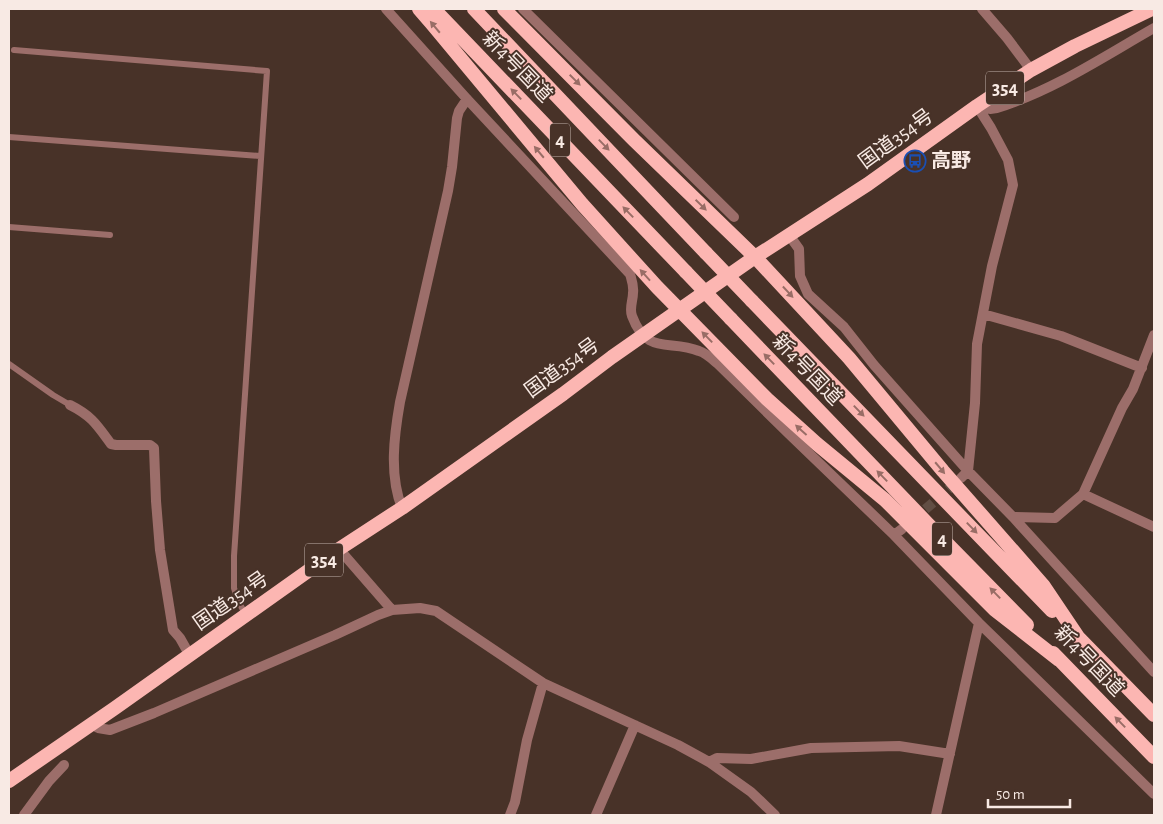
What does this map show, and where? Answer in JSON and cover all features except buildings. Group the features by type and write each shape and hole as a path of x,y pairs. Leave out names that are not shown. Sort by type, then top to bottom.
{"highway":[{"path":"418,9 582,204 657,287 767,399 817,444 885,500 995,610 1059,660"},
{"name":"新4号国道","path":"434,9 1154,757"},
{"name":"新4号国道","path":"474,9 752,301 1154,715"},
{"path":"504,9 634,140 755,257 849,358 943,472 1043,585 1078,637"},
{"name":"国道354号","path":"9,781 189,654 402,508 680,309 755,257 868,184 977,106 1031,70 1075,46 1152,9"}],"street":[{"path":"523,9 734,217"},
{"path":"982,9 1031,70"},
{"path":"388,10 467,99 630,274 633,283 631,310 643,335 655,344 694,349 708,356 841,485 898,532 979,623 1154,794"},
{"path":"977,106 990,109 998,108 1052,86 1154,28"},
{"path":"402,508 397,495 394,465 395,433 400,402 448,191 457,118 467,99"},
{"path":"965,474 975,403 977,344 992,266 1013,185 1008,160 992,128 977,106"},
{"path":"789,235 799,249 800,276 808,294 844,327 965,474 1013,517 1154,672"},
{"path":"983,314 1060,336 1142,368"},
{"path":"1013,517 1055,518 1084,494 1142,368 1154,335"},
{"path":"70,405 81,410 92,419 111,444 150,445 154,448 160,550 174,630 189,654"},
{"path":"1084,494 1154,527"},
{"path":"339,550 392,610"},
{"path":"91,724 98,728 110,730 163,709 378,615 392,610 420,608 436,611 543,683 678,745 710,762 752,792 775,815"},
{"path":"936,815 979,623"},
{"path":"510,815 515,802 527,740 543,683"},
{"path":"596,815 635,726"},
{"path":"710,762 717,758 751,759 810,748 899,746 950,754"},
{"path":"24,815 49,781 64,765"}],"lane":[{"path":"14,50 267,71 234,563 234,588 238,601 246,615"},
{"path":"9,138 260,156"},
{"path":"9,227 110,235"},
{"path":"9,364 52,395 70,405"}],"tunnel":[{"path":"914,519 958,481"}],"place":[{"name":"高野","path":"915,161"}]}
